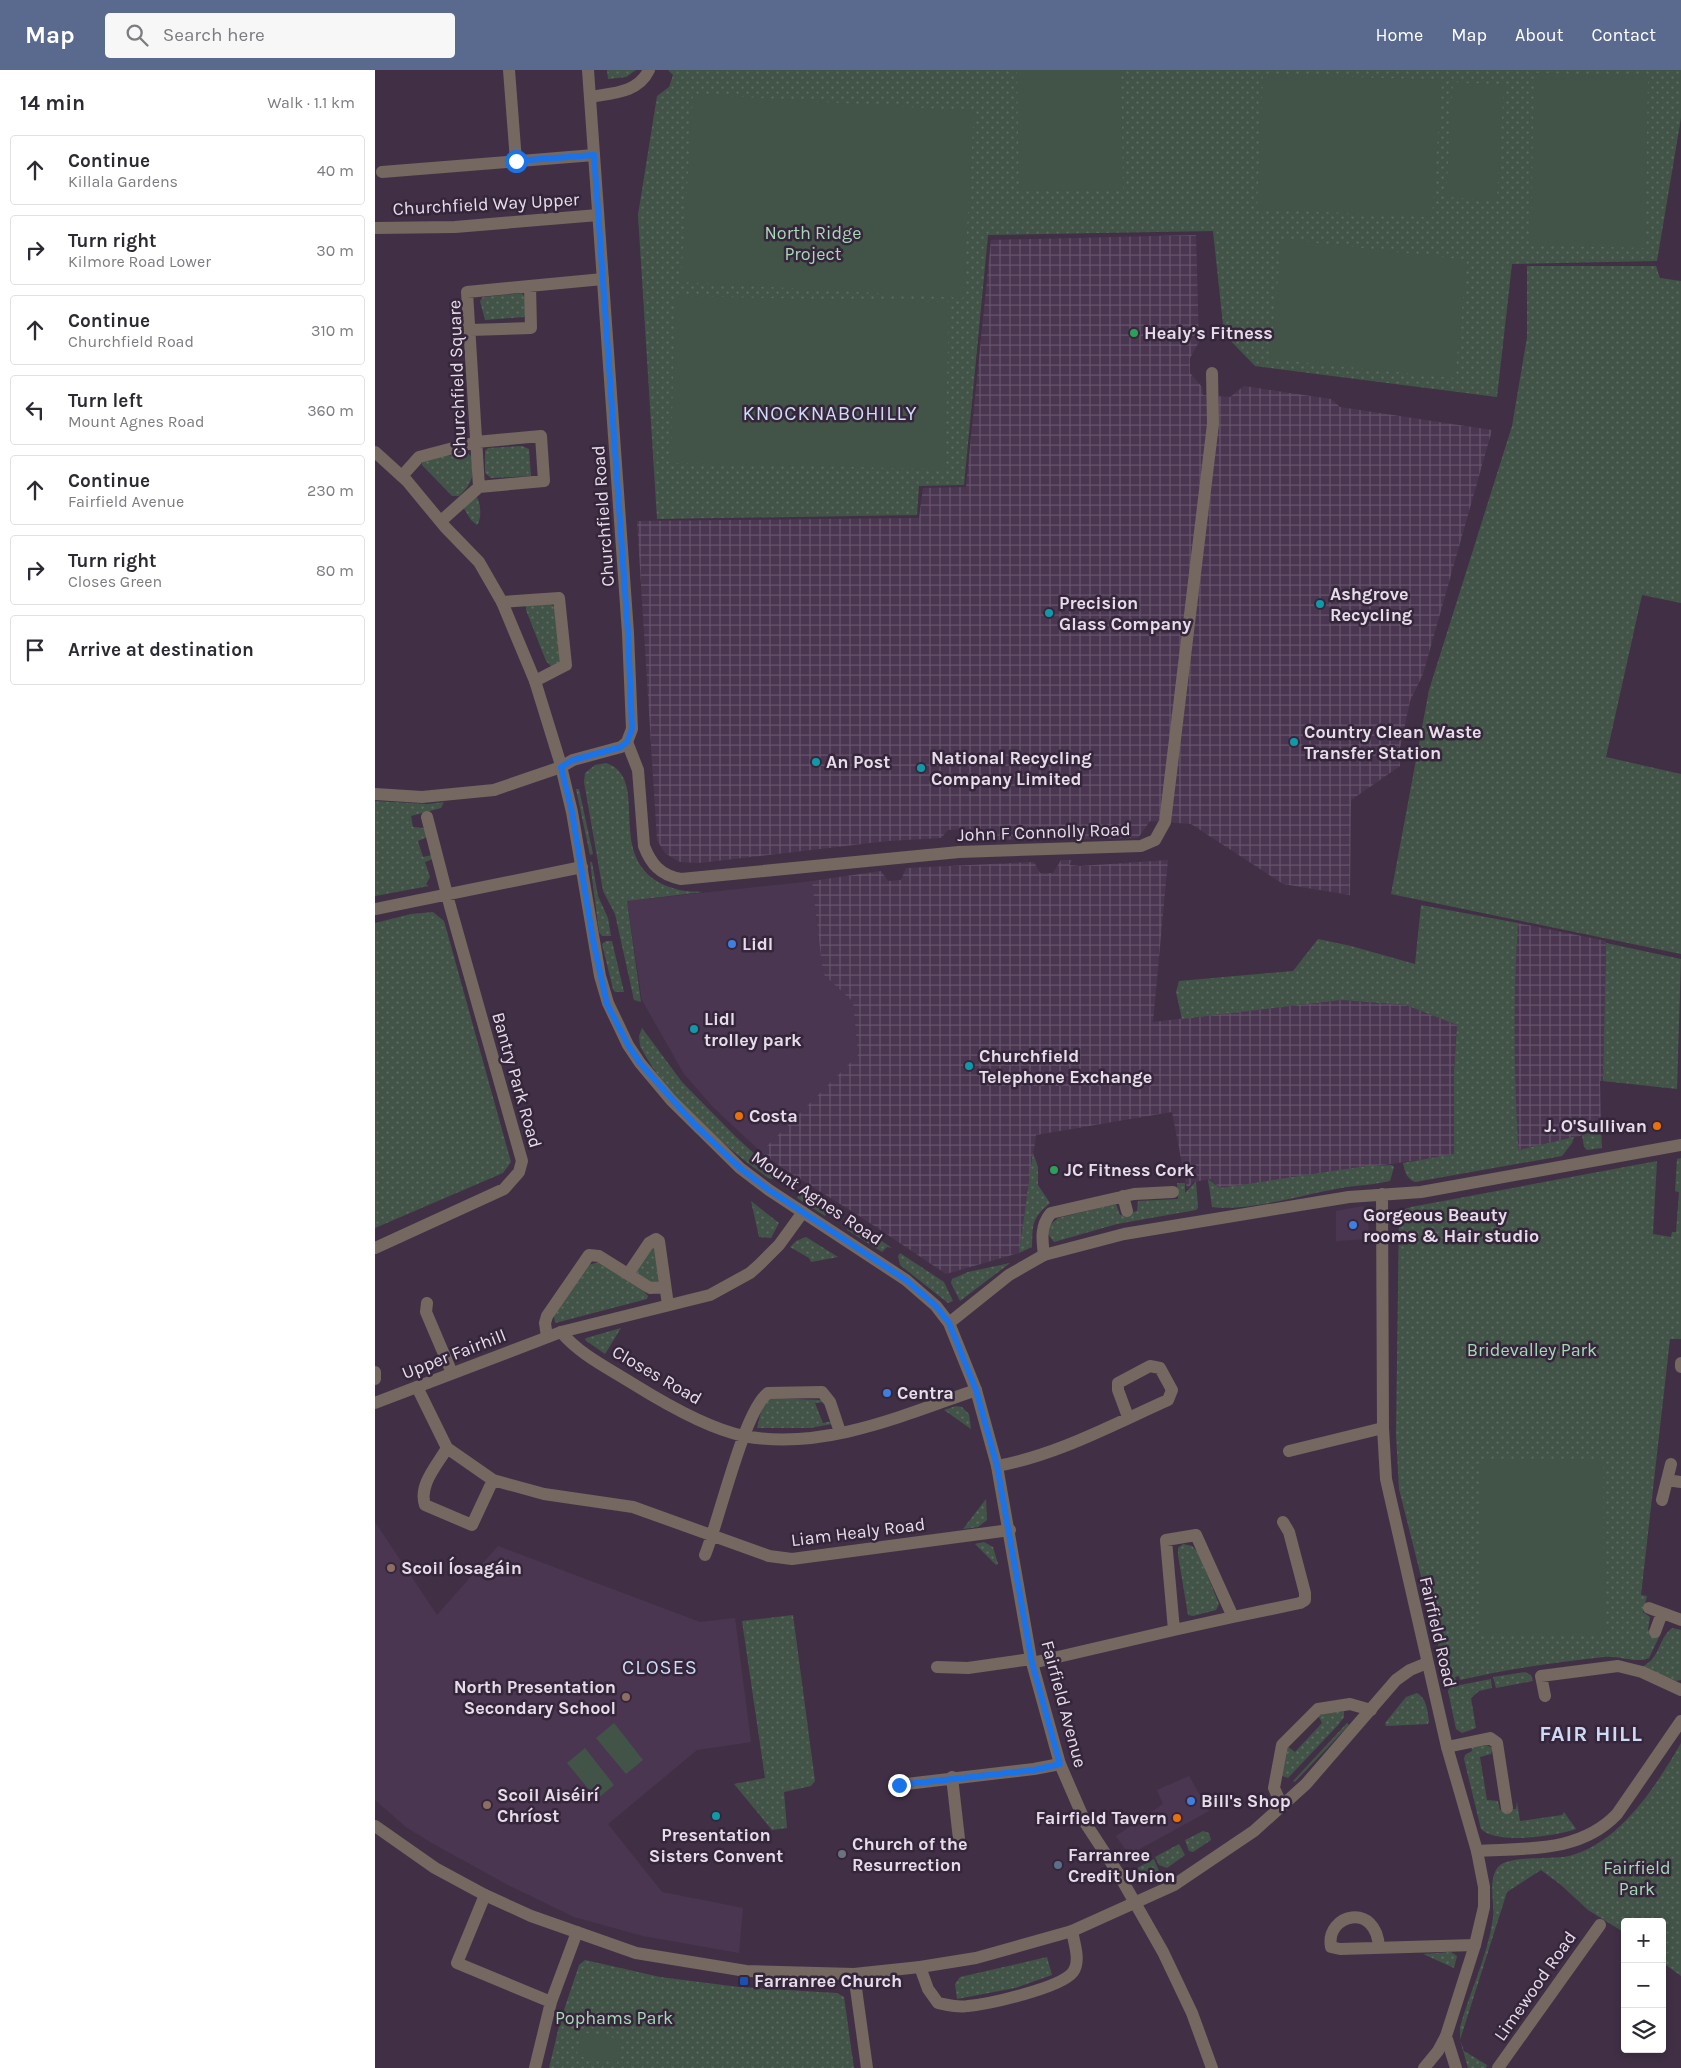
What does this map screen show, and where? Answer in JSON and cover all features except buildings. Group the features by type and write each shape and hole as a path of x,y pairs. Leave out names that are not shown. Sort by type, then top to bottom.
{"street":[{"path":"509,70 516,161"},
{"name":"Churchfield Road","path":"588,70 628,633 632,729 627,742"},
{"path":"590,97 631,89 640,84 649,70"},
{"path":"382,172 594,155"},
{"name":"Churchfield Way Upper","path":"375,228 455,227 598,215"},
{"name":"Churchfield Square","path":"479,487 467,292 603,279"},
{"path":"470,330 531,328 529,286"},
{"name":"John F Connolly Road","path":"627,742 638,770 644,846 648,856 660,872 681,879 959,852 1141,846 1155,840 1165,822 1187,652 1213,424 1212,373"},
{"path":"402,476 419,457 476,442 541,436 544,481 479,487 441,521"},
{"name":"Mount Agnes Road","path":"375,452 402,476 479,562 502,602 535,681 560,764 572,812 600,976 607,1004 628,1045 640,1063 671,1100 718,1148 769,1190 906,1280 936,1306 949,1323"},
{"path":"502,602 559,598 566,666 535,681"},
{"path":"375,794 422,798 494,790 560,764 621,747 627,742"},
{"path":"427,817 447,896"},
{"path":"375,909 447,896 582,866"},
{"name":"Bantry Park Road","path":"375,1248 504,1189 515,1178 521,1167 522,1161 447,896"},
{"path":"949,1323 1009,1275 1045,1255 1124,1234 1383,1194 1421,1192 1681,1145"},
{"path":"1045,1255 1042,1230 1043,1224 1051,1213 1123,1196 1173,1192"},
{"name":"Fairfield Road","path":"1383,1194 1383,1428 1389,1500 1447,1747 1477,1851 1484,1899 1475,1946 1446,2036 1438,2051 1424,2068"},
{"path":"1123,1196 1127,1211"},
{"name":"Upper Fairhill","path":"376,1402 561,1332 709,1295 750,1273 779,1245 803,1212"},
{"path":"628,1274 649,1244 655,1239 659,1241 668,1305"},
{"path":"547,1337 545,1323 547,1316 587,1257 599,1256 650,1288 665,1287"},
{"path":"427,1303 426,1312 452,1373"},
{"name":"Fairfield Avenue","path":"949,1323 976,1390 997,1466 1032,1661 1060,1764 1071,1795 1086,1824 1135,1902 1163,1952 1192,2012 1213,2068"},
{"name":"Closes Road","path":"561,1332 572,1345 651,1395 694,1417 744,1436 798,1438 840,1432 876,1424 976,1390"},
{"path":"997,1466 1047,1453 1128,1417 1170,1398 1172,1390 1160,1368 1150,1366 1118,1382 1118,1390 1128,1417"},
{"path":"375,1372 375,1379"},
{"name":"Liam Healy Road","path":"417,1387 447,1448 493,1480 544,1494 633,1507 769,1556 792,1559 1010,1530"},
{"path":"705,1555 713,1537 744,1436 756,1406 768,1393 822,1392 830,1402 840,1432"},
{"path":"1289,1451 1383,1428"},
{"path":"447,1448 424,1487 423,1498 425,1505 472,1525 493,1480"},
{"path":"1662,1500 1671,1464"},
{"path":"1667,1480 1681,1482"},
{"path":"937,1667 968,1668 1032,1661 1305,1600 1305,1593 1289,1532 1283,1522"},
{"path":"1174,1630 1167,1540 1197,1535 1233,1617"},
{"path":"1649,1608 1681,1620"},
{"path":"1655,1632 1662,1613"},
{"path":"375,1826 435,1868 485,1895 531,1916 636,1953 720,1968 776,1972 854,1974 920,1967 976,1958 1072,1931 1174,1884 1254,1831 1306,1784 1395,1680 1410,1670 1427,1663"},
{"path":"1545,1696 1541,1676 1618,1666 1642,1672 1681,1690"},
{"path":"1282,1806 1274,1788 1282,1745 1318,1709 1351,1704 1371,1710"},
{"path":"1477,1851 1561,1845 1589,1836 1608,1824 1617,1814 1681,1721"},
{"path":"1447,1747 1490,1738 1497,1743 1507,1808"},
{"path":"899,1785 952,1777 1034,1770 1060,1764"},
{"path":"952,1777 959,1839"},
{"path":"485,1895 457,1963 551,2002"},
{"name":"Limewood Road","path":"1498,2068 1600,1925"},
{"path":"920,1967 928,1989 938,2003 966,2007 1013,1998 1060,1981 1072,1972 1077,1960 1072,1931"},
{"path":"535,2068 551,2002 577,1932"},
{"path":"1379,1948 1475,1946"},
{"path":"854,1974 867,2068"},
{"path":"1446,2036 1456,2068"}],"shaded area":[{"path":"1196,235 1199,342 1190,358 1190,373 1202,387 1203,395 1230,397 1244,386 1331,399 1340,407 1492,430 1423,674 1410,701 1399,753 1400,766 1351,800 1350,895 1283,884 1191,824 1150,821 1138,838 979,840 966,829 948,830 941,838 888,841 699,863 680,862 665,853 657,840 637,521 919,518 923,488 966,487 991,240"},
{"path":"1061,860 1071,860 1070,865 1080,866 1168,860 1153,1022 1341,1000 1406,1005 1457,1025 1454,1070 1454,1155 1220,1188 1210,1179 1193,1182 1187,1189 1172,1112 1036,1135 1019,1253 946,1274 861,1217 784,1169 761,1152 858,1055 853,1002 823,974 812,881 881,871 888,881 901,880 906,868 1034,862 1040,873 1053,873"},
{"path":"812,881 823,974 853,1002 858,1055 761,1152 714,1108 684,1074 642,1000 627,901"},
{"path":"1518,923 1606,941 1603,1081 1600,1081 1601,1131 1518,1150 1513,1057 1513,992"},
{"path":"1363,1206 1368,1214 1369,1239 1336,1241 1336,1211"},
{"path":"375,1522 437,1615 498,1546 700,1622 735,1618 751,1742 697,1750 608,1824 662,1892 743,1908 739,1953 643,1936 574,1917 506,1884 430,1842 406,1827 375,1800"},
{"path":"1189,1776 1209,1811 1129,1855 1116,1836 1163,1804 1157,1790"}],"green space":[{"path":"607,70 636,70 626,77 608,79"},
{"name":"North Ridge Project","path":"668,70 1681,70 1681,118 1657,261 1512,264 1497,397 1255,366 1224,334 1213,231 988,235 964,485 919,486 917,515 657,519 638,215 657,96 669,87 673,75"},
{"path":"1017,70 1121,70 1123,189 1019,191"},
{"path":"1534,73 1648,76 1645,248 1531,245"},
{"path":"1263,74 1442,80 1432,217 1257,209"},
{"path":"1453,82 1504,85 1497,200 1446,197"},
{"path":"693,94 974,111 963,298 681,282"},
{"path":"1282,239 1467,260 1455,378 1270,359"},
{"path":"1527,266 1656,266 1660,278 1681,281 1681,603 1642,595 1606,757 1681,774 1681,954 1391,894 1429,690 1512,426 1527,337"},
{"path":"522,293 527,305 524,317 485,320 480,301 483,297"},
{"path":"675,296 949,302 945,469 671,463"},
{"path":"522,446 529,449 531,476 491,478 485,473 485,451 488,448"},
{"path":"465,450 473,458 470,483 459,496 452,496 422,465 422,461 434,457 464,454"},
{"path":"476,496 480,510 480,519 477,525 471,520 463,507"},
{"path":"551,604 555,608 560,662 552,667 546,661 526,610 526,606"},
{"path":"606,763 620,772 627,786 632,844 639,862 652,878 676,889 703,892 627,901 641,1002 634,1000 615,914 603,891 584,782 585,773 595,765"},
{"path":"576,789 579,789 593,854 590,855"},
{"path":"375,801 428,804 444,802 441,808 411,816 413,827 424,828 427,837 418,841 423,857 432,855 433,859 425,862 430,877 426,884 429,886 375,896"},
{"path":"590,862 592,862 598,896 608,918 611,936 602,936 599,932"},
{"path":"1421,905 1518,923 1515,1035 1518,1147 1519,1150 1574,1137 1572,1143 1562,1156 1415,1182 1410,1179 1405,1172 1403,1163 1454,1154 1454,1070 1457,1025 1406,1005 1341,1000 1182,1019 1176,992 1179,981 1293,971 1318,939 1415,964"},
{"path":"433,912 444,921 511,1162 503,1173 375,1228 375,923 411,914"},
{"path":"606,941 612,941 624,992 615,992 613,989 602,944"},
{"path":"1606,943 1681,959 1677,1089 1603,1081"},
{"path":"642,1028 682,1082 736,1137 779,1176 772,1179 768,1178 714,1135 680,1102 652,1066 640,1046 639,1036"},
{"path":"1601,1131 1602,1148 1587,1150 1584,1147 1582,1135"},
{"path":"1033,1153 1038,1167 1038,1185 1050,1203 1039,1213 1034,1222 1032,1247 1019,1253"},
{"name":"Bridevalley Park","path":"1681,1158 1681,1339 1670,1339 1641,1595 1647,1596 1643,1612 1650,1617 1648,1630 1660,1635 1649,1658 1644,1660 1610,1657 1586,1659 1514,1669 1460,1680 1459,1676 1455,1677 1456,1681 1446,1676 1399,1489 1396,1434 1399,1216 1405,1209 1411,1207 1657,1161 1653,1234 1671,1237 1672,1232 1676,1232 1679,1192 1675,1191 1677,1159"},
{"path":"1392,1165 1394,1167 1390,1181 1341,1188 1259,1205 1226,1208 1212,1207 1208,1179 1220,1188 1366,1166"},
{"path":"1196,1181 1198,1208 1196,1210 1117,1224 1054,1242 1048,1234 1049,1226 1058,1218 1116,1204 1120,1215 1137,1211 1138,1201 1178,1199 1177,1183 1185,1183 1185,1193"},
{"path":"801,1189 830,1208 825,1216 797,1198"},
{"path":"751,1201 779,1223 771,1238 759,1237"},
{"path":"852,1221 892,1248 887,1247 882,1252 847,1230"},
{"path":"806,1237 838,1257 811,1262 809,1258 790,1247 796,1241"},
{"path":"655,1247 661,1280 653,1283 638,1275 636,1270 650,1248"},
{"path":"900,1253 944,1282 953,1301 948,1303 900,1265 898,1256"},
{"path":"599,1262 641,1288 648,1296 647,1299 555,1323 554,1316 588,1265"},
{"path":"1010,1263 960,1301 951,1283 952,1279 968,1272"},
{"path":"621,1328 605,1354 585,1340 586,1338"},
{"path":"770,1398 822,1400 824,1402 815,1403 823,1423 833,1421 832,1424 810,1428 757,1428 763,1403"},
{"path":"956,1406 962,1407 969,1414 971,1429 944,1410"},
{"path":"1481,1460 1603,1460 1604,1634 1481,1634"},
{"path":"986,1499 987,1520 978,1527 963,1529"},
{"path":"984,1542 993,1547 998,1564 996,1565 975,1544"},
{"path":"1183,1544 1192,1546 1198,1552 1219,1604 1216,1610 1193,1616 1188,1615 1178,1555 1178,1548"},
{"path":"793,1615 815,1781 811,1786 784,1792 787,1828 772,1830 734,1784 765,1778 742,1621"},
{"path":"1672,1628 1681,1630 1681,1680 1676,1681 1641,1667 1647,1664 1656,1654 1667,1633"},
{"path":"1525,1672 1531,1675 1533,1681 1496,1688 1493,1677"},
{"path":"1491,1679 1492,1688 1479,1691 1471,1698 1476,1728 1462,1733 1456,1729 1448,1691 1450,1687"},
{"path":"1417,1693 1423,1698 1426,1705 1428,1724 1386,1726 1385,1723 1406,1697"},
{"path":"1344,1711 1344,1717 1339,1724 1288,1778 1280,1775 1287,1746 1295,1752 1322,1723 1318,1715"},
{"path":"614,1723 643,1760 626,1774 596,1738"},
{"path":"1347,1723 1349,1725 1295,1782 1293,1781"},
{"name":"Fairfield Park","path":"1681,1743 1681,1976 1666,1965 1666,1918 1621,1918 1621,1931 1588,1910 1561,1885 1541,1870 1507,1892 1460,2040 1460,2027 1464,2013 1491,1932 1493,1918 1492,1884 1495,1871 1499,1866 1512,1860 1569,1856 1605,1839 1635,1811 1660,1777"},
{"path":"1484,1744 1493,1748 1491,1754 1480,1757 1487,1800 1498,1801 1500,1810 1516,1809 1517,1802 1520,1821 1562,1815 1564,1812 1576,1829 1527,1838 1513,1838 1489,1834 1481,1829 1464,1759 1465,1755 1472,1751 1471,1747"},
{"path":"585,1748 614,1785 597,1799 567,1763"},
{"path":"1203,1831 1209,1833 1211,1840 1193,1852 1189,1851 1185,1840"},
{"path":"1179,1844 1185,1855 1167,1868 1159,1865 1155,1857"},
{"path":"1154,1859 1159,1871 1156,1875 1144,1877 1137,1868"},
{"path":"1451,1952 1457,1956 1454,1968 1423,1954"},
{"path":"1047,1957 1052,1975 1015,1988 957,1999 955,1984 960,1977"},
{"name":"Pophams Park","path":"585,1960 660,1977 739,1987 837,1993 844,1997 854,2068 549,2068 560,2022 579,1965"},
{"path":"581,2032 621,2039 617,2063 577,2056"},
{"path":"1460,2040 1464,2051 1487,2065 1486,2068 1468,2068"}],"place":[{"name":"Healy’s Fitness","path":"1134,333"},
{"name":"Ashgrove Recycling","path":"1320,604"},
{"name":"Precision Glass Company","path":"1049,613"},
{"name":"Country Clean Waste Transfer Station","path":"1294,742"},
{"name":"An Post","path":"816,762"},
{"name":"National Recycling Company Limited","path":"921,768"},
{"name":"Lidl","path":"732,944"},
{"name":"Lidl trolley park","path":"694,1029"},
{"name":"Churchfield Telephone Exchange","path":"969,1066"},
{"name":"Costa","path":"739,1116"},
{"name":"J. O'Sullivan","path":"1657,1126"},
{"name":"JC Fitness Cork","path":"1054,1170"},
{"name":"Gorgeous Beauty rooms & Hair studio","path":"1353,1225"},
{"name":"Centra","path":"887,1393"},
{"name":"Scoil Íosagáin","path":"391,1568"},
{"name":"North Presentation Secondary School","path":"626,1697"},
{"name":"Bill's Shop","path":"1191,1801"},
{"name":"Scoil Aiséirí Chríost","path":"487,1805"},
{"name":"Presentation Sisters Convent","path":"716,1816"},
{"name":"Fairfield Tavern","path":"1177,1818"},
{"name":"Church of the Resurrection","path":"842,1854"},
{"name":"Farranree Credit Union","path":"1058,1865"},
{"name":"Farranree Church","path":"744,1981"}],"district":[{"name":"KNOCKNABOHILLY","path":"830,413"},
{"name":"CLOSES","path":"660,1667"},
{"name":"FAIR HILL","path":"1591,1733"}],"route":[{"path":"516,161 594,155 628,633 632,729 631,736 621,747 573,760 561,767 572,812 593,940 607,1004 619,1024 628,1045 640,1063 671,1100 725,1155 769,1190 906,1280 944,1314 976,1390 997,1466 1010,1530 1032,1663 1060,1764 1034,1770 952,1777 899,1785"}]}
